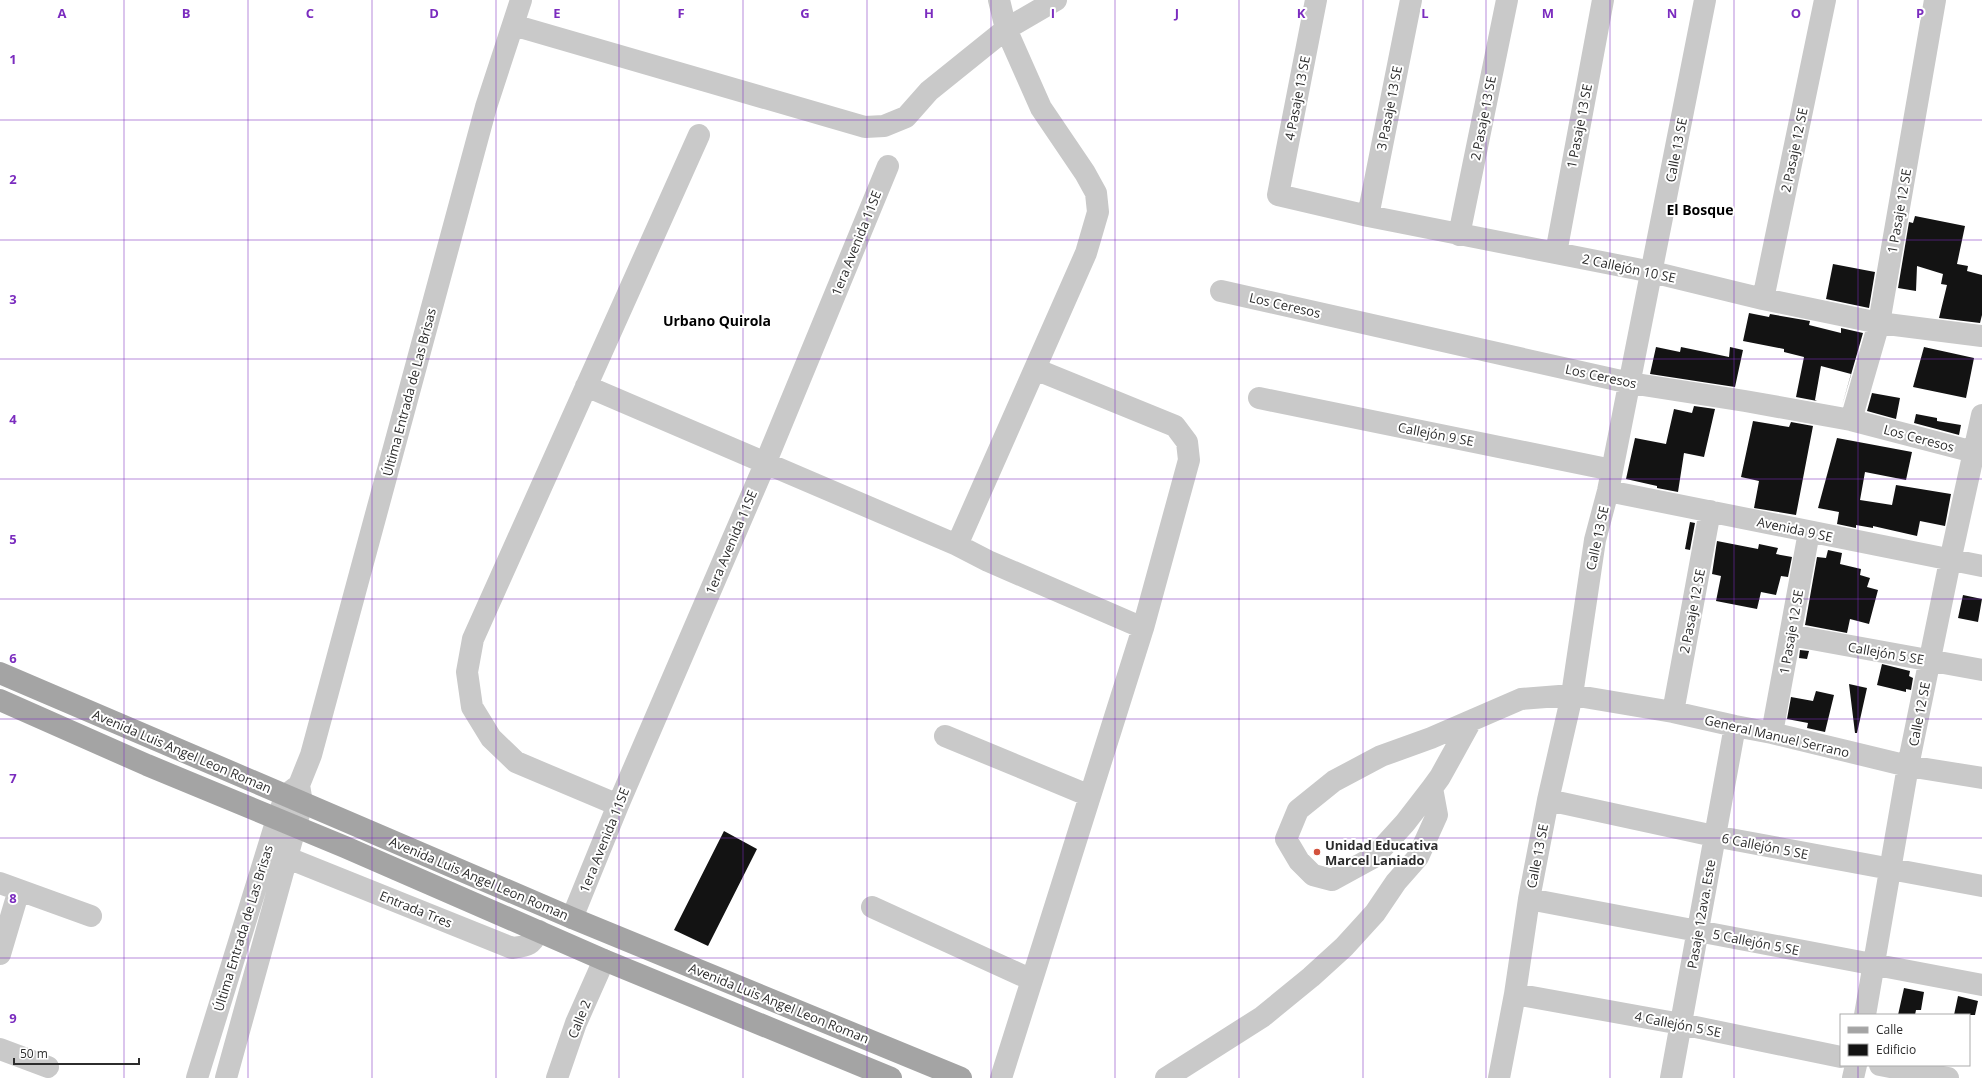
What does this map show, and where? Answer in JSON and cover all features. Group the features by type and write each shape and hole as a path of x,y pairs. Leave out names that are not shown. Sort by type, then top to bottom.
{"main road":[{"name":"Avenida Luis Angel Leon Roman","path":"0,673 295,794 572,918 961,1078"},
{"name":"Avenida Luis Angel Leon Roman","path":"0,700 147,765 286,822 604,960 891,1078"}],"street":[{"name":"Última Entrada de Las Brisas","path":"197,1078 295,794 311,755 486,107 521,0"},
{"path":"957,545 1086,253 1098,212 1096,193 1085,173 1041,108 1006,29 999,0"},
{"path":"513,25 865,127 884,126 906,117 929,91 1006,29 1056,0"},
{"name":"4 Pasaje 13 SE","path":"1278,195 1316,0"},
{"name":"3 Pasaje 13 SE","path":"1368,216 1411,0"},
{"name":"2 Pasaje 13 SE","path":"1459,235 1507,0"},
{"name":"1 Pasaje 13 SE","path":"1556,253 1603,0"},
{"name":"Calle 13 SE","path":"1499,1078 1515,994 1529,899 1548,800 1572,695 1595,540 1608,491 1630,383 1705,0"},
{"name":"2 Pasaje 12 SE","path":"1763,299 1825,0"},
{"name":"1 Pasaje 12 SE","path":"1851,420 1879,323 1935,0"},
{"path":"618,805 516,762 491,738 472,707 467,672 473,639 699,135"},
{"name":"1era Avenida 11SE","path":"572,918 618,805 765,464 888,166"},
{"name":"2 Callejón 10 SE","path":"1278,195 1459,235 1652,272 1763,299 1879,323 1982,336"},
{"name":"Los Ceresos","path":"1221,291 1630,383 1745,401 1851,420 1978,453"},
{"path":"1001,1078 1143,628 1189,460 1187,442 1175,426 1035,369"},
{"path":"586,386 957,545 988,561 1143,628"},
{"name":"Callejón 9 SE","path":"1259,398 1612,470"},
{"name":"Calle 12 SE","path":"1864,1014 1908,766 1950,561 1978,453 1982,415"},
{"name":"Avenida 9 SE","path":"1608,491 1950,561 1982,566"},
{"name":"2 Pasaje 12 SE","path":"1673,712 1710,511"},
{"name":"1 Pasaje 12 SE","path":"1772,733 1809,532"},
{"name":"Callejón 5 SE","path":"1790,635 1982,670"},
{"name":"General Manuel Serrano","path":"1432,788 1405,823 1374,857 1332,880 1312,875 1299,861 1286,839 1298,810 1334,781 1381,756 1471,721 1521,699 1572,695 1673,712 1772,733 1908,766 1982,778"},
{"path":"1166,1078 1262,1017 1311,977 1344,947 1375,913 1396,882 1418,857 1437,815 1432,788 1440,777 1471,721"},
{"name":"Pasaje 12ava. Este","path":"1671,1078 1699,931 1714,836 1735,726"},
{"path":"945,736 1090,796"},
{"name":"6 Callejón 5 SE","path":"1548,800 1714,836 1982,886"},
{"name":"Última Entrada de Las Brisas","path":"226,1078 288,858 286,822"},
{"name":"Entrada Tres","path":"288,858 512,948 527,946 534,941 539,931"},
{"path":"0,954 9,887 91,916"},
{"name":"5 Callejón 5 SE","path":"1529,899 1982,985"},
{"path":"872,907 1032,980"},
{"name":"Calle 2","path":"557,1078 576,1024 604,960"},
{"name":"4 Callejón 5 SE","path":"1515,994 1681,1024 1840,1057"},
{"path":"0,1049 48,1067"},
{"path":"1853,1078 1856,1066"},
{"path":"1885,1066 1948,1078"}],"building":[{"path":"1915,216 1965,226 1957,264 1968,266 1967,271 1982,275 1982,315 1980,323 1939,318 1947,285 1941,284 1943,274 1917,266 1916,291 1898,288 1909,222 1913,223"},
{"path":"1833,264 1875,272 1869,308 1826,299"},
{"path":"1749,313 1769,317 1770,314 1810,321 1809,325 1841,333 1841,328 1863,333 1842,406 1851,374 1821,366 1815,400 1817,401 1796,397 1804,357 1784,352 1784,349 1743,341"},
{"path":"1656,347 1680,352 1681,347 1729,357 1730,347 1743,350 1735,387 1650,374"},
{"path":"1924,347 1974,358 1966,398 1913,387"},
{"path":"1872,393 1900,398 1896,419 1867,411"},
{"path":"1694,406 1715,409 1704,457 1684,453 1678,492 1657,488 1657,486 1626,479 1635,438 1666,444 1674,409 1692,413"},
{"path":"1916,414 1937,418 1937,421 1961,425 1959,435 1914,423"},
{"path":"1753,421 1789,427 1791,422 1813,426 1796,515 1754,508 1759,481 1741,477"},
{"path":"1837,438 1912,452 1906,480 1865,472 1860,500 1892,505 1896,485 1951,494 1945,526 1920,521 1917,536 1873,526 1873,528 1856,525 1856,528 1837,524 1839,512 1818,508"},
{"path":"1690,522 1695,523 1690,550 1685,549"},
{"path":"1717,541 1758,549 1759,544 1778,548 1776,554 1792,557 1788,577 1781,576 1776,595 1761,592 1757,609 1716,601 1721,576 1712,574"},
{"path":"1828,550 1842,553 1840,564 1861,569 1860,575 1870,578 1867,587 1878,590 1869,624 1850,619 1847,633 1805,625 1817,557 1826,558"},
{"path":"1963,595 1982,599 1978,622 1958,618"},
{"path":"1800,650 1809,651 1807,659 1799,658"},
{"path":"1882,664 1910,671 1909,676 1913,678 1911,690 1906,689 1906,692 1877,685"},
{"path":"1849,684 1867,688 1857,733 1855,733"},
{"path":"1816,691 1834,695 1825,732 1807,728 1808,723 1787,719 1791,697 1813,701"},
{"path":"724,831 757,849 708,946 674,930"},
{"path":"1904,988 1924,992 1921,1010 1916,1010 1915,1014 1898,1014"},
{"path":"1958,996 1978,1001 1975,1015 1954,1014"}],"place":[{"name":"Unidad Educativa Marcel Laniado","path":"1317,852"}],"district":[{"name":"El Bosque","path":"1700,210"},
{"name":"Urbano Quirola","path":"717,321"}]}
